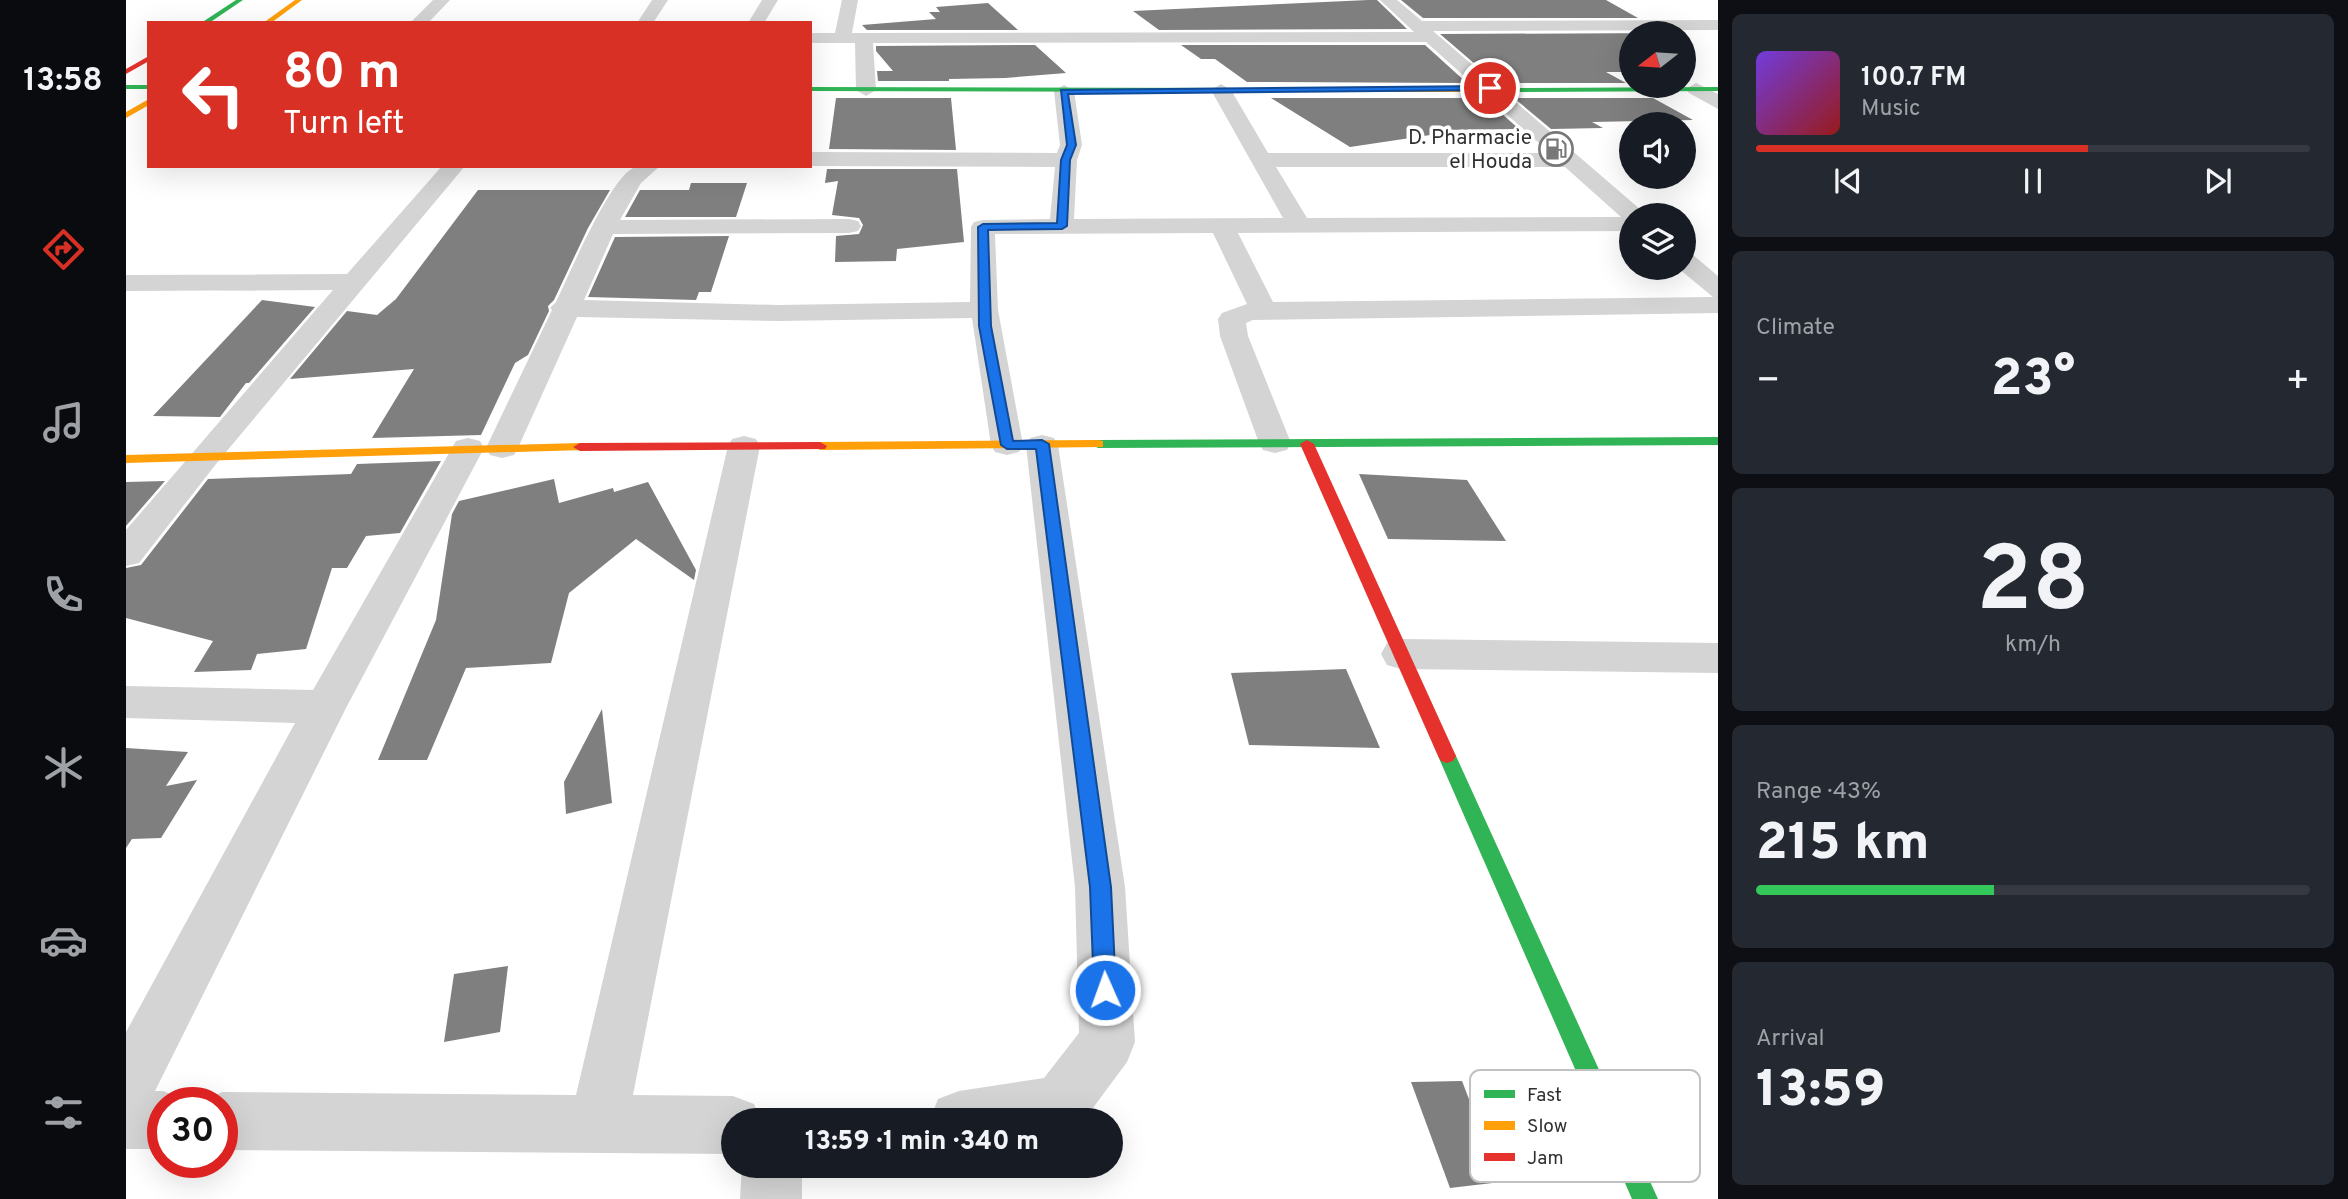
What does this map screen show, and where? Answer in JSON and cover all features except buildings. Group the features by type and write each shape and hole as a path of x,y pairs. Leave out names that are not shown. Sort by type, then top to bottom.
{"main road":[{"path":"207,21 240,0"},
{"path":"269,21 299,0"},
{"path":"126,72 147,59"},
{"path":"126,87 147,87"},
{"path":"812,89 1619,89"},
{"path":"1696,89 1718,89"},
{"path":"126,116 147,102"},
{"path":"126,459 485,448 1718,441"},
{"path":"1307,444 1586,1070"},
{"path":"1636,1182 1644,1199"}],"street":[{"path":"420,21 442,0"},
{"path":"646,21 660,0"},
{"path":"758,21 770,0"},
{"path":"842,38 849,0"},
{"path":"1388,0 1619,203"},
{"path":"1556,6 1584,25"},
{"path":"812,38 1718,25"},
{"path":"864,39 866,90"},
{"path":"1696,89 1718,103"},
{"path":"1222,90 1299,225"},
{"path":"1062,226 1066,160 1071,145 1064,91"},
{"path":"812,159 1066,160"},
{"path":"1262,160 1570,160"},
{"path":"126,554 204,457 452,168"},
{"path":"126,1089 326,707 485,448 564,308 604,227 632,179 646,168"},
{"path":"1040,1108 1060,1105 1107,1042 1100,887 1025,445 984,310 983,227 1619,224"},
{"path":"604,227 849,226"},
{"path":"1222,226 1264,310"},
{"path":"1696,271 1718,290"},
{"path":"126,284 354,282"},
{"path":"1275,443 1234,336 1231,319 1247,312 1718,304"},
{"path":"564,308 778,313 984,310"},
{"path":"598,1124 744,446"},
{"path":"1401,654 1718,658"},
{"path":"126,702 326,707"},
{"path":"126,1120 147,1120"},
{"path":"238,1121 721,1125"},
{"path":"771,1199 772,1178"}],"traffic: fast":[{"path":"207,21 240,0"},
{"path":"126,87 147,87"},
{"path":"812,89 1243,90"},
{"path":"1507,90 1718,89"},
{"path":"1098,444 1718,441"},
{"path":"1447,756 1587,1070"},
{"path":"1637,1182 1645,1199"}],"traffic: slow":[{"path":"269,21 299,0"},
{"path":"1243,90 1507,90"},
{"path":"126,116 147,102"},
{"path":"820,446 1098,444"},
{"path":"126,459 580,447"}],"traffic: jam":[{"path":"126,72 147,59"},
{"path":"1307,444 1447,756"},
{"path":"580,447 820,446"}],"place":[{"name":"D. Pharmacie el Houda","path":"1556,149"}],"route":[{"path":"1105,990 1100,887 1042,444 1007,445 985,326 983,227 1062,226 1066,160 1071,145 1064,91 1490,88"}]}
